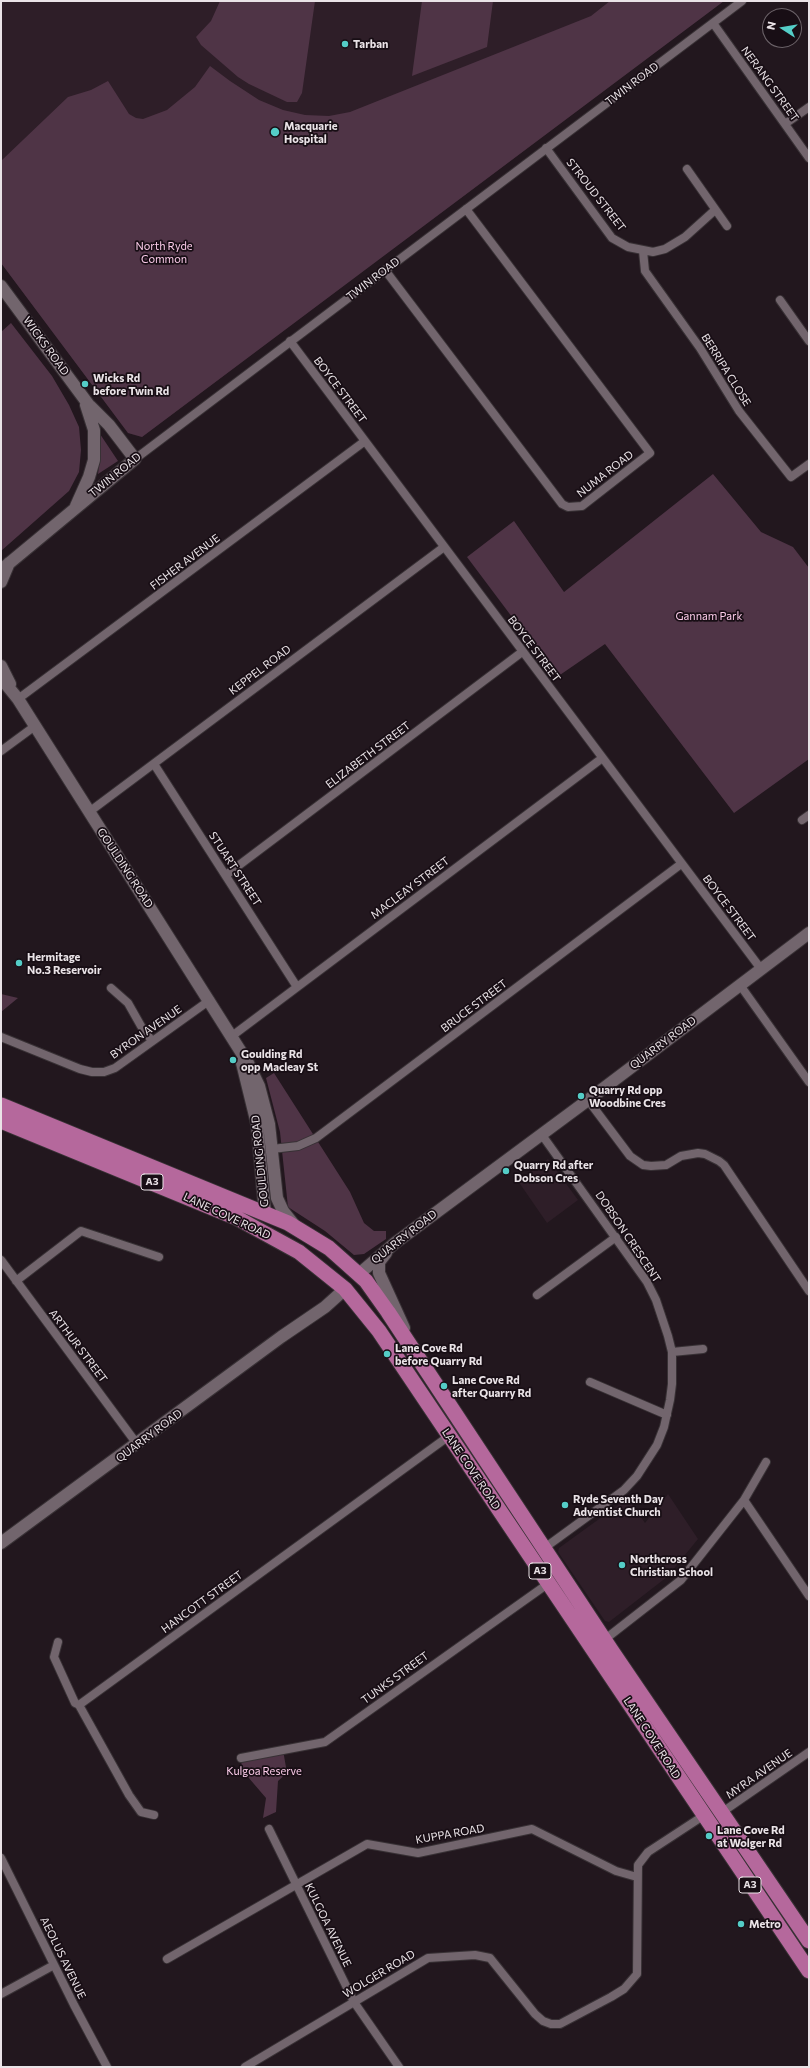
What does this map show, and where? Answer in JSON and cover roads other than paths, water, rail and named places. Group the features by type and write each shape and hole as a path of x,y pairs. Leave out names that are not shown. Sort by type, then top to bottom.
{"highway":[{"name":"LANE COVE ROAD","path":"1,1105 265,1213 298,1228 329,1248 359,1274 372,1288 543,1549 809,1941"},
{"name":"LANE COVE ROAD","path":"1,1121 237,1218 299,1252 345,1289 379,1331 549,1583 703,1816 803,1949 809,1971"},
{"name":"GOULDING ROAD","path":"265,1213 270,1224 299,1252"},
{"name":"QUARRY ROAD","path":"345,1289 359,1274"}],"main road":[{"name":"WICKS ROAD","path":"1,286 83,396 103,429 132,461"},
{"path":"74,509 92,470 95,451 92,423 83,396"},
{"name":"TWIN ROAD","path":"1,582 5,566 132,461"},
{"name":"GOULDING ROAD","path":"1,666 34,726 210,1000 248,1063 259,1086 269,1124 266,1149 265,1213"},
{"name":"GOULDING ROAD","path":"1,678 18,699"},
{"name":"QUARRY ROAD","path":"359,1274 395,1243 588,1100 809,933"},
{"name":"GOULDING ROAD","path":"266,1149 278,1201 286,1216 298,1228"},
{"path":"395,1243 379,1262 379,1273 399,1315 410,1347"},
{"name":"QUARRY ROAD","path":"1,1543 281,1337 324,1308 345,1289"}],"street":[{"name":"TWIN ROAD","path":"132,461 742,1"},
{"name":"NERANG STREET","path":"713,23 809,158"},
{"path":"785,124 809,107"},
{"name":"STROUD STREET","path":"546,148 612,238 628,247 642,251 659,251 675,244 716,210"},
{"path":"687,169 727,226"},
{"name":"NUMA ROAD","path":"385,270 562,504 568,507 582,506 650,452 466,209"},
{"name":"BERRIPA CLOSE","path":"642,251 645,271 700,348 739,411 791,476 809,464"},
{"path":"780,300 809,341"},
{"name":"BOYCE STREET","path":"290,342 761,969"},
{"name":"FISHER AVENUE","path":"18,699 365,440"},
{"name":"KEPPEL ROAD","path":"89,812 444,546"},
{"name":"ELIZABETH STREET","path":"226,875 522,652"},
{"path":"1,751 34,726"},
{"name":"MACLEAY STREET","path":"232,1036 601,758"},
{"name":"STUART STREET","path":"154,764 297,987"},
{"name":"BRUCE STREET","path":"266,1149 298,1146 316,1138 681,864"},
{"path":"740,985 809,1082"},
{"path":"112,988 128,1003 141,1026 152,1041"},
{"name":"BYRON AVENUE","path":"1,1037 92,1072 104,1072 115,1068 210,1000"},
{"path":"588,1100 630,1156 643,1165 666,1165 681,1156 698,1153 705,1154 724,1165 809,1291"},
{"name":"DOBSON CRESCENT","path":"542,1134 647,1282 656,1300 672,1352 672,1384 667,1415 657,1445 644,1466 628,1485 543,1549"},
{"path":"16,1281 81,1231 159,1257"},
{"path":"538,1295 616,1237"},
{"name":"ARTHUR STREET","path":"1,1260 137,1444"},
{"path":"672,1352 702,1349"},
{"path":"590,1382 667,1415"},
{"name":"HANCOTT STREET","path":"79,1706 449,1436"},
{"path":"604,1640 681,1580 744,1500 766,1462"},
{"path":"744,1500 809,1596"},
{"name":"TUNKS STREET","path":"241,1758 325,1742 549,1583"},
{"path":"58,1642 54,1657 75,1703 79,1706 129,1795 141,1812 154,1814"},
{"name":"MYRA AVENUE","path":"721,1813 809,1752"},
{"name":"WOLGER ROAD","path":"245,2067 428,1958 483,1955 490,1958 535,2014 543,2021 551,2024 560,2024 624,1988 637,1974 638,1864 642,1858 703,1816"},
{"name":"KULGOA AVENUE","path":"269,1829 354,2002 399,2067"},
{"name":"KUPPA ROAD","path":"167,1959 367,1844 418,1852 532,1829 616,1871 637,1877"},
{"name":"AEOLUS AVENUE","path":"1,1858 107,2067"},
{"path":"1,1994 54,1965"}],"place":[{"name":"Tarban","path":"345,44"},
{"name":"Macquarie Hospital","path":"275,132"},
{"name":"Wicks Rd before Twin Rd","path":"85,384"},
{"name":"Hermitage No.3 Reservoir","path":"19,963"},
{"name":"Goulding Rd opp Macleay St","path":"233,1060"},
{"name":"Quarry Rd opp Woodbine Cres","path":"581,1096"},
{"name":"Quarry Rd after Dobson Cres","path":"506,1171"},
{"name":"Lane Cove Rd before Quarry Rd","path":"387,1354"},
{"name":"Lane Cove Rd after Quarry Rd","path":"444,1386"},
{"name":"Ryde Seventh Day Adventist Church","path":"565,1505"},
{"name":"Northcross Christian School","path":"622,1565"},
{"name":"Lane Cove Rd at Wolger Rd","path":"709,1836"},
{"name":"Metro","path":"741,1924"}],"park label":[{"name":"North Ryde Common","path":"164,252"},
{"name":"Gannam Park","path":"709,616"},
{"name":"Kulgoa Reserve","path":"264,1771"}]}
